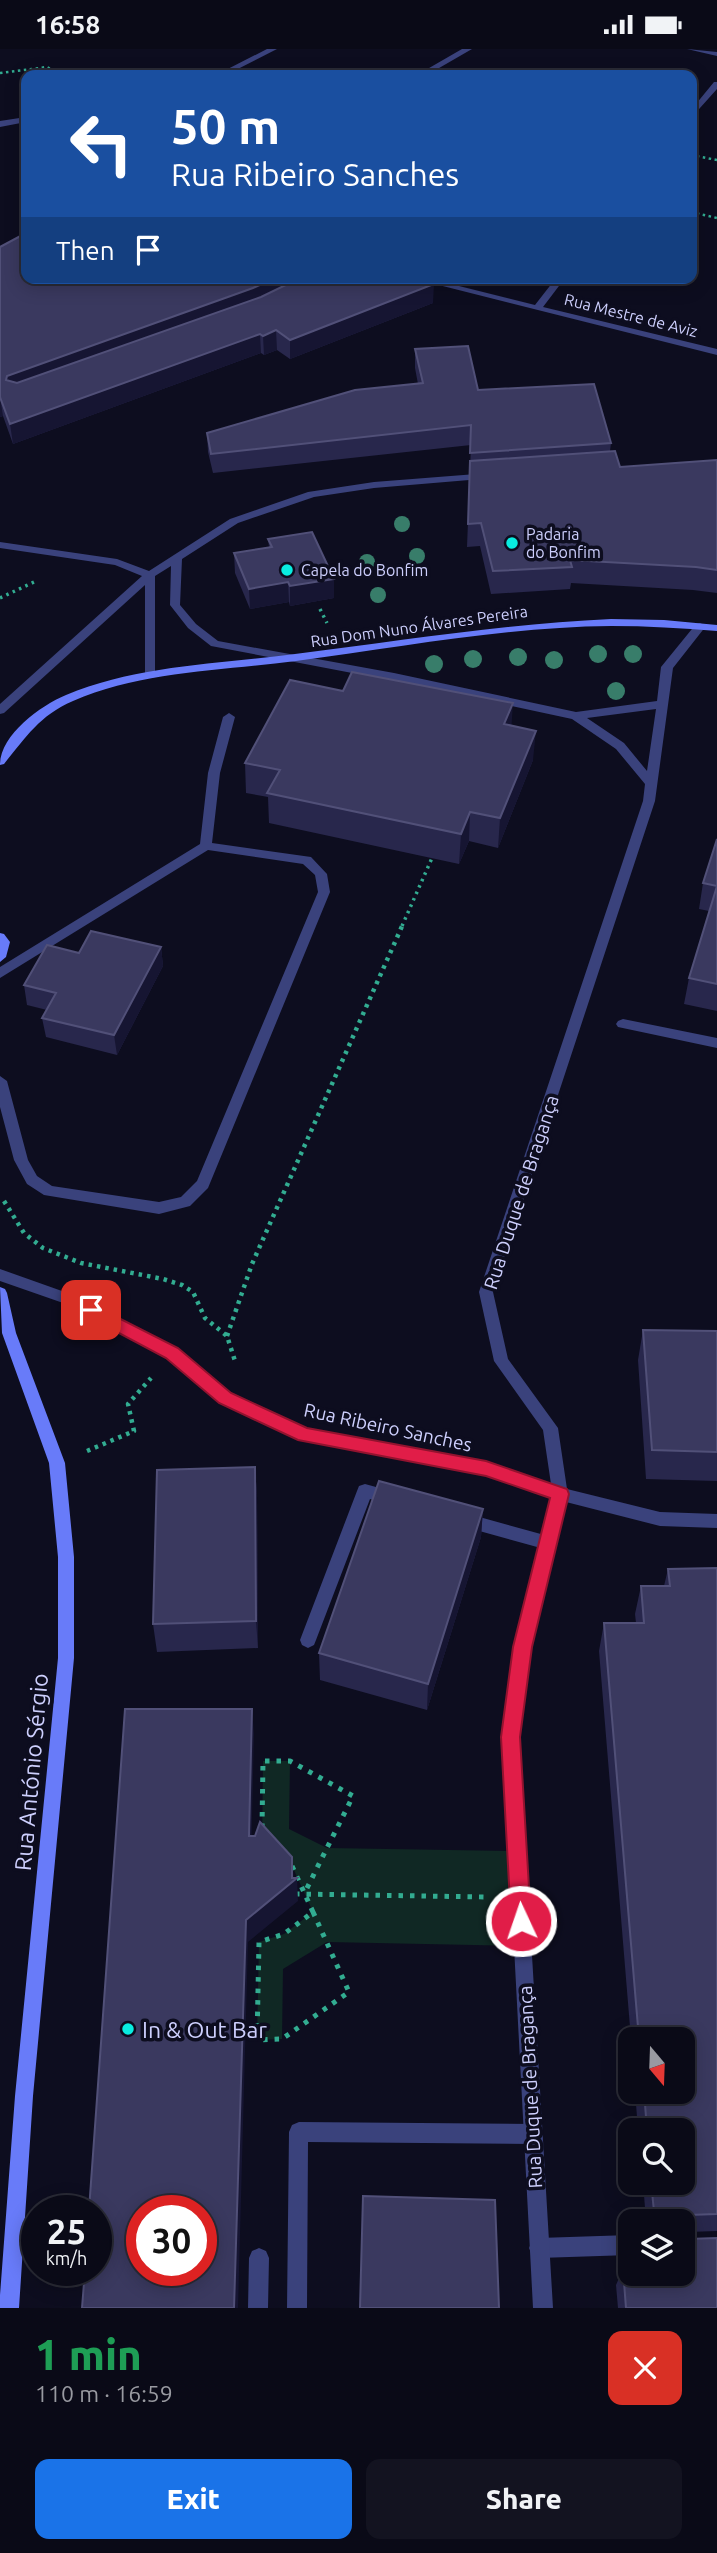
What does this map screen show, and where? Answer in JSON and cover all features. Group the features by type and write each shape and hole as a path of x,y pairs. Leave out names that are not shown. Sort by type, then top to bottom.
{"street":[{"path":"230,70 273,49"},
{"path":"430,70 468,49"},
{"path":"691,49 717,54"},
{"path":"697,109 717,84"},
{"path":"0,124 21,121"},
{"name":"Rua Mestre de Aviz","path":"439,284 717,352"},
{"path":"537,308 556,284"},
{"path":"0,711 126,594 150,575 234,521 312,494 374,485 498,476"},
{"path":"0,545 117,562 150,575"},
{"name":"Rua Dom Nuno Álvares Pereira","path":"177,558 175,604 192,626 215,644 293,659"},
{"path":"150,575 150,674"},
{"name":"Rua Dom Nuno Álvares Pereira","path":"0,761 40,713 85,693 150,674 293,659 514,627 615,623 717,628"},
{"name":"Rua Duque de Bragança","path":"543,2308 511,1737 523,1647 560,1494 550,1428 501,1361 486,1292 649,801 667,667 700,626"},
{"path":"293,659 576,716 663,704"},
{"path":"576,716 620,746 650,782"},
{"path":"206,846 214,773 229,717"},
{"path":"0,973 206,846 307,860 321,874 324,892 203,1184 185,1202 159,1208 50,1191 32,1181 21,1160 0,1081"},
{"path":"0,937 4,942 0,957"},
{"path":"623,1024 717,1043"},
{"name":"Rua Ribeiro Sanches","path":"0,1275 71,1300 172,1353 225,1398 304,1435 486,1468 560,1494 660,1519 717,1521"},
{"name":"Rua António Sérgio","path":"0,1293 5,1328 57,1463 66,1557 66,1658 24,2096 9,2308"},
{"path":"308,1640 365,1491 404,1502"},
{"path":"444,1513 548,1543"},
{"path":"297,2308 299,2131 533,2134"},
{"path":"539,2248 618,2245"},
{"path":"258,2308 259,2258"}],"path":[{"path":"24,70 47,67 52,70"},
{"path":"0,73 21,70"},
{"path":"697,156 717,160"},
{"path":"697,213 717,218"},
{"path":"227,1336 252,1264 432,858"},
{"path":"0,1194 26,1236 45,1250 68,1259 182,1285 193,1292 205,1318 227,1336 236,1367 225,1398"},
{"path":"57,1463 134,1431 128,1405 172,1353"},
{"path":"262,1836 263,1761 290,1761 353,1796 304,1894"},
{"path":"288,1857 304,1894 313,1912 349,1992 282,2039 257,2040 259,1942 284,1934 313,1912"},
{"path":"295,1894 520,1897"}],"green space":[{"path":"263,1761 290,1761 289,1829 327,1848 517,1851 522,1946 327,1942 283,1969 282,2039 257,2040 259,1942 284,1934 313,1912 288,1857 262,1849"}],"building":[{"path":"21,236 21,284 262,284 7,376 6,380 17,383 261,297 288,284 434,284 290,340 276,330 263,336 260,334 10,424 0,397 0,247"},
{"path":"468,346 478,390 594,384 611,443 470,453 471,425 211,454 207,433 355,390 423,383 415,349"},
{"path":"615,451 620,467 717,460 717,570 570,560 572,567 493,571 481,523 468,524 470,461"},
{"path":"312,532 334,579 290,586 288,582 249,589 234,553 272,547 268,539"},
{"path":"352,672 513,703 504,724 536,731 500,818 470,812 461,834 267,793 280,770 245,763 290,680 343,691"},
{"path":"717,839 717,886 703,883"},
{"path":"717,886 717,984 689,978"},
{"path":"91,931 161,947 114,1035 42,1018 56,993 24,985 47,945 79,953"},
{"path":"643,1330 717,1331 717,1452 652,1450"},
{"path":"255,1467 256,1621 153,1624 157,1470"},
{"path":"379,1481 483,1509 428,1684 319,1653"},
{"path":"717,1568 717,2214 695,2215 695,2209 654,2209 652,2195 695,2195 695,2118 646,2118 645,2104 695,2104 695,2027 638,2027 604,1623 644,1623 641,1586 670,1586 668,1569"},
{"path":"125,1709 252,1709 249,1836 255,1836 260,1822 292,1857 292,1878 297,1878 246,1920 234,2308 82,2308 84,2286 112,2286 112,2195 90,2195"},
{"path":"363,2196 495,2200 499,2308 360,2308"},
{"path":"717,2238 717,2308 626,2308 624,2286 695,2286 695,2239"}],"place":[{"name":"Padaria do Bonfim","path":"512,543"},
{"name":"Capela do Bonfim","path":"287,570"},
{"name":"In & Out Bar","path":"128,2029"}],"route":[{"path":"91,1310 172,1353 225,1398 304,1435 486,1468 560,1494 523,1647 511,1737 521,1921"}]}
